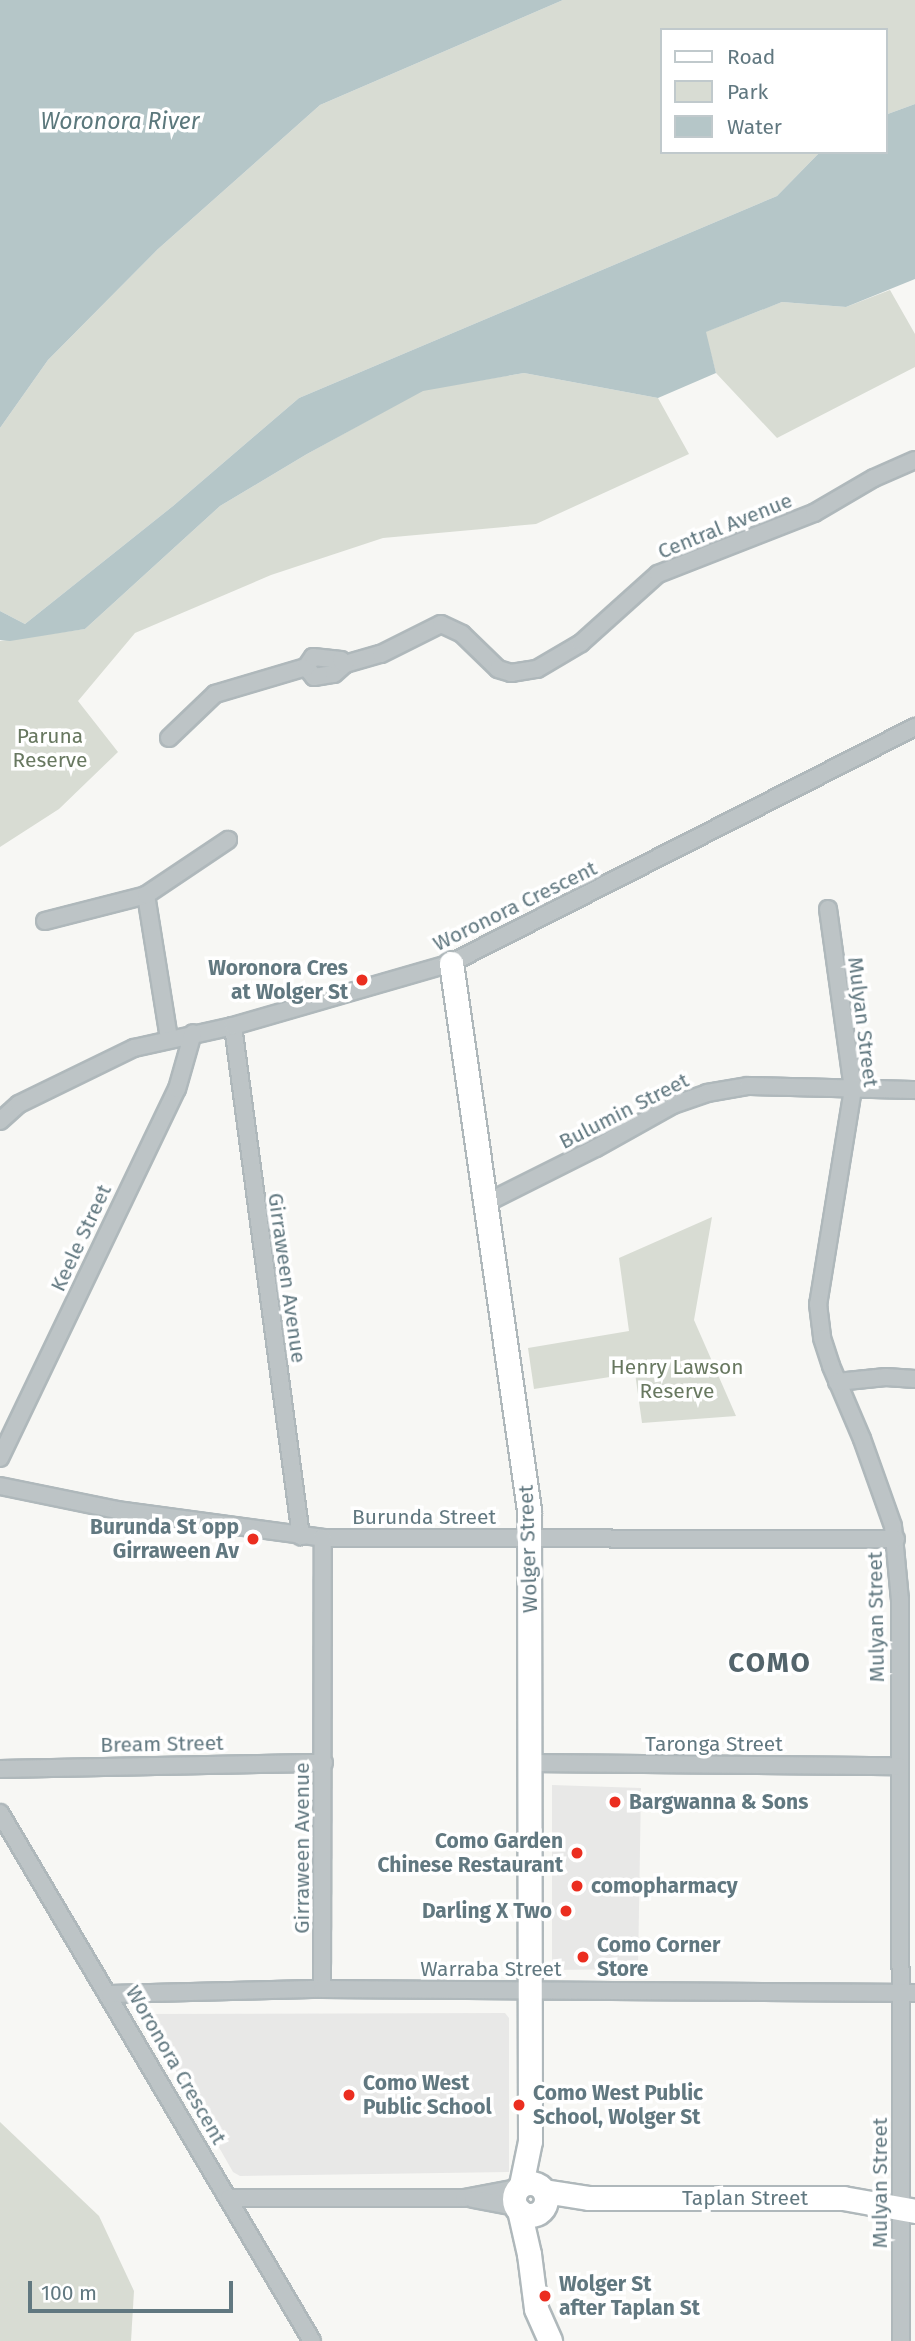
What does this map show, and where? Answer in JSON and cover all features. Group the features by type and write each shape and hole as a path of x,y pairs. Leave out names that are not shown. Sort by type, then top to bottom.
{"street":[{"name":"Central Avenue","path":"169,738 215,694 306,667 314,677 323,677 344,668 345,664 381,654 441,624 462,634 498,669 511,673 537,669 581,643 658,574 814,513 874,478 915,460"},
{"name":"Woronora Crescent","path":"0,1121 19,1104 106,1060 169,1039 233,1026 451,963 915,727"},
{"path":"45,921 146,895 228,840"},
{"path":"146,895 169,1039"},
{"name":"Mulyan Street","path":"828,909 853,1089 818,1304 822,1338 837,1382 885,1498 895,1539 900,1600 899,1766 908,1993 908,2209 901,2341"},
{"name":"Wolger Street","path":"451,963 525,1473 530,1537 530,2254 536,2309 550,2341"},
{"name":"Girraween Avenue","path":"233,1026 301,1536"},
{"name":"Keele Street","path":"0,1458 177,1089 194,1033"},
{"name":"Bulumin Street","path":"486,1203 596,1148 673,1105 707,1093 748,1086 915,1090"},
{"path":"837,1382 886,1377 915,1379"},
{"name":"Burunda Street","path":"0,1486 117,1510 323,1538 895,1539"},
{"name":"Girraween Avenue","path":"322,1989 323,1538"},
{"name":"Bream Street","path":"0,1769 324,1763"},
{"name":"Taronga Street","path":"530,1763 899,1766"},
{"name":"Woronora Crescent","path":"0,1813 110,1994 313,2341"},
{"name":"Warraba Street","path":"110,1994 322,1989 908,1993"},
{"name":"Taplan Street","path":"229,2198 843,2198 908,2209"}],"shaded area":[{"path":"552,1785 641,1788 638,1969 552,1970"},
{"name":"Como West Public School","path":"505,2013 509,2018 509,2172 240,2176 233,2172 143,2014"}],"green space":[{"path":"563,0 915,0 915,104 887,114 887,28 660,28 660,154 818,154 777,196 299,398 173,506 25,624 0,611 0,428 48,360 158,249 320,105"},
{"path":"890,290 915,334 915,367 777,438 716,373 705,332 782,302 846,307"},
{"name":"Paruna Reserve","path":"524,373 658,398 689,454 536,524 383,538 271,575 135,633 78,701 118,752 59,809 0,847 0,641 85,629 220,506 423,390"},
{"name":"Henry Lawson Reserve","path":"712,1217 694,1320 736,1416 642,1423 635,1373 534,1389 528,1348 629,1331 619,1258"},
{"path":"0,2122 99,2216 134,2291 131,2341 0,2341"}],"water":[{"name":"Woronora River","path":"0,0 563,0 320,105 158,249 48,360 0,428"},
{"path":"915,104 915,279 846,307 782,302 706,332 716,373 658,398 524,373 423,391 307,454 220,506 85,629 10,641 0,640 0,611 25,624 173,506 299,398 777,196 818,154 887,154 887,114"}],"place":[{"name":"Woronora Cres at Wolger St","path":"362,980"},
{"name":"Burunda St opp Girraween Av","path":"253,1539"},
{"name":"Bargwanna & Sons","path":"615,1802"},
{"name":"Como Garden Chinese Restaurant","path":"577,1853"},
{"name":"comopharmacy","path":"577,1886"},
{"name":"Darling X Two","path":"566,1911"},
{"name":"Como Corner Store","path":"583,1957"},
{"name":"Como West Public School","path":"349,2095"},
{"name":"Como West Public School, Wolger St","path":"519,2105"},
{"name":"Wolger St after Taplan St","path":"545,2296"}],"district":[{"name":"COMO","path":"770,1663"}]}
